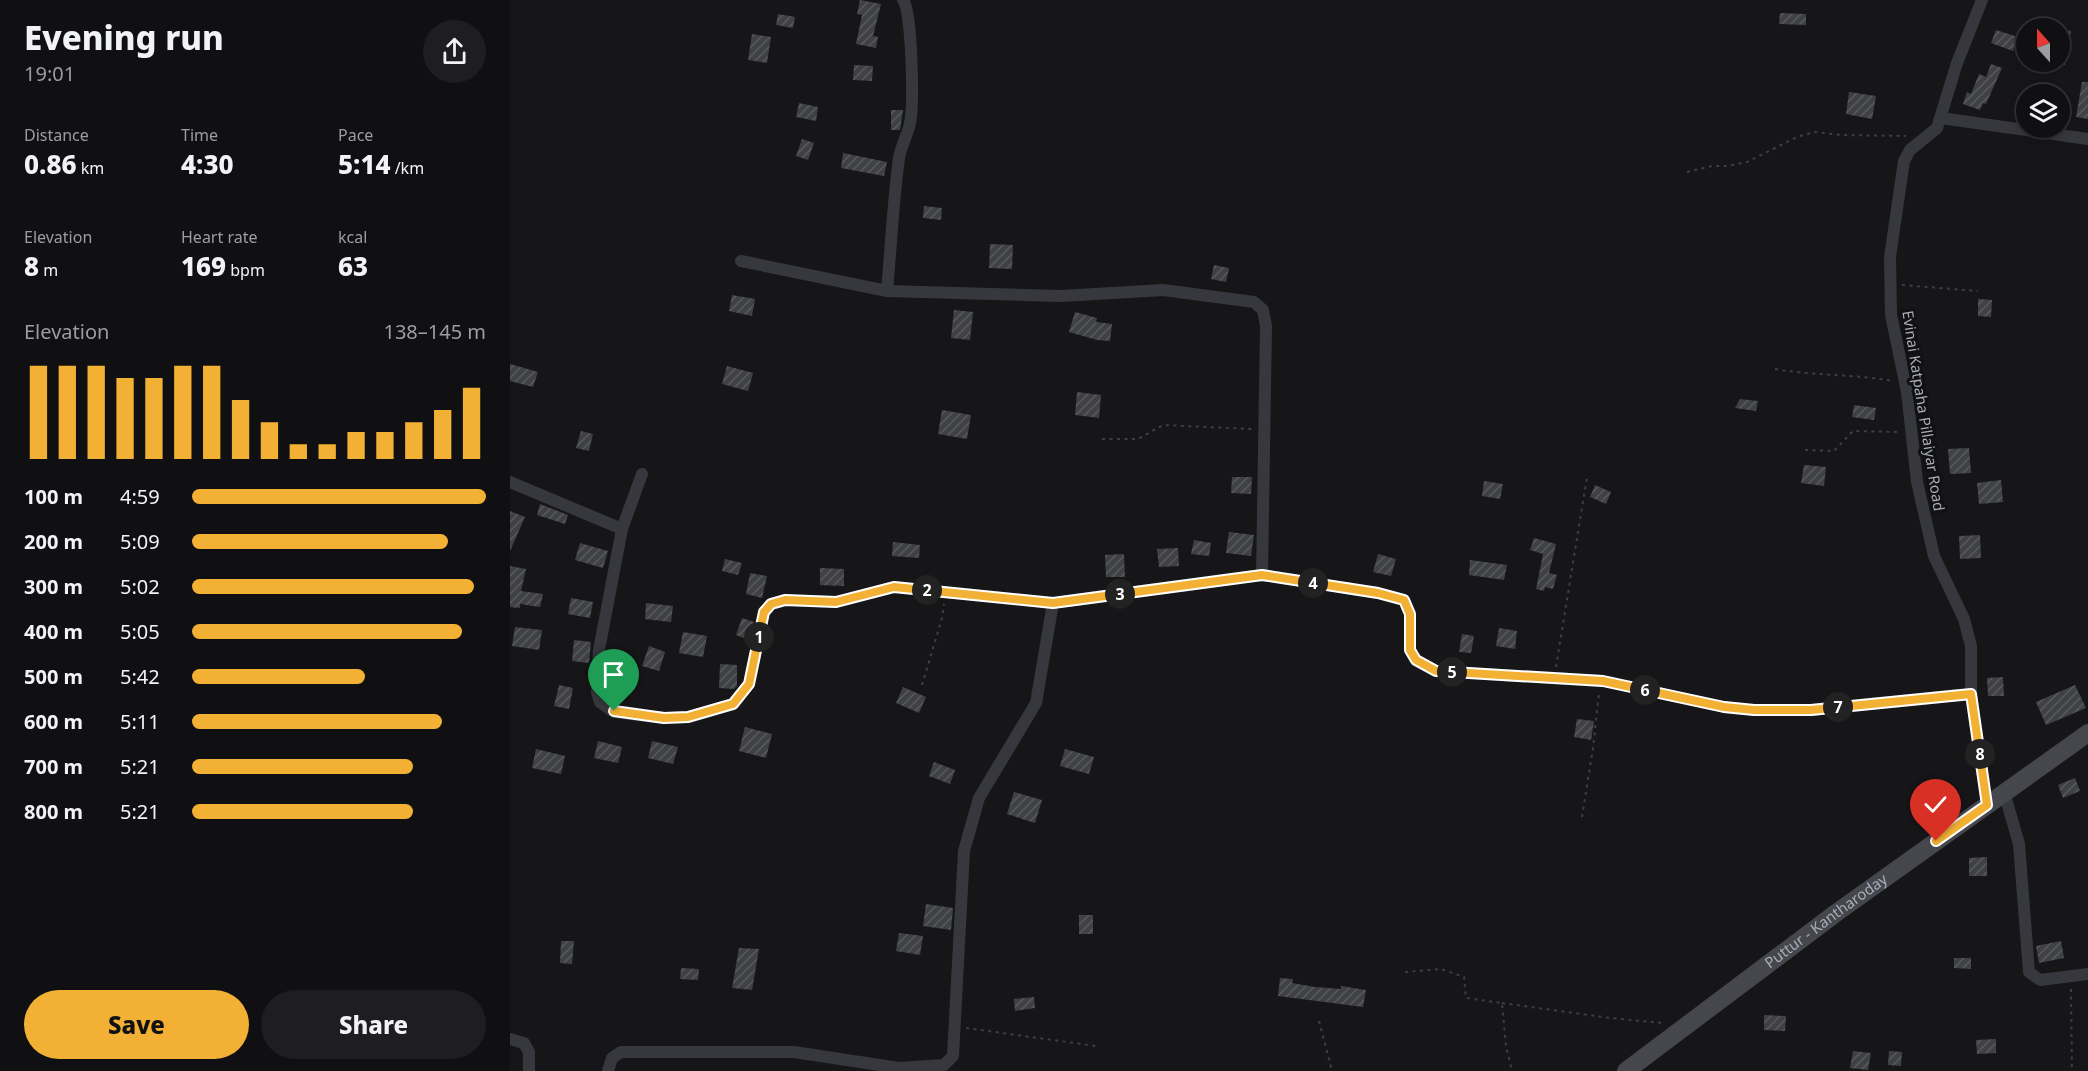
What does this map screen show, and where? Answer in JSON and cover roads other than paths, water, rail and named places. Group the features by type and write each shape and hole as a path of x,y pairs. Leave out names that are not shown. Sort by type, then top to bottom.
{"main road":[{"name":"Puttur - Kantharoday","path":"1626,1071 1836,913 2088,733"}],"street":[{"path":"887,291 900,156 911,121 909,22 907,4 903,0"},
{"name":"Evinai Katpaha Pillaiyar Road","path":"1982,0 1937,128 1910,150 1904,161 1890,257 1891,315 1905,380 1917,482 1935,556 1964,619 1971,646 1971,694 1987,805"},
{"path":"1941,118 2088,139"},
{"path":"741,261 887,291 1061,296 1163,290 1254,302 1263,310 1266,326 1262,575"},
{"path":"642,474 622,529 599,650 597,692 600,702 614,711 664,718 688,717 733,704 749,684 764,612 771,604 785,600 836,602 894,587 1053,603 1262,575 1378,593 1404,600 1410,614 1410,650 1416,660 1436,671 1600,681 1724,707 1754,710 1811,710 1971,694"},
{"path":"510,482 622,529"},
{"path":"608,1071 612,1058 621,1052 794,1052 899,1069 944,1065 953,1056 964,851 979,798 1036,703 1053,603"},
{"path":"2004,792 2019,844 2029,972 2040,980 2088,974"},
{"path":"510,1039 524,1043 529,1053 529,1071"}]}
